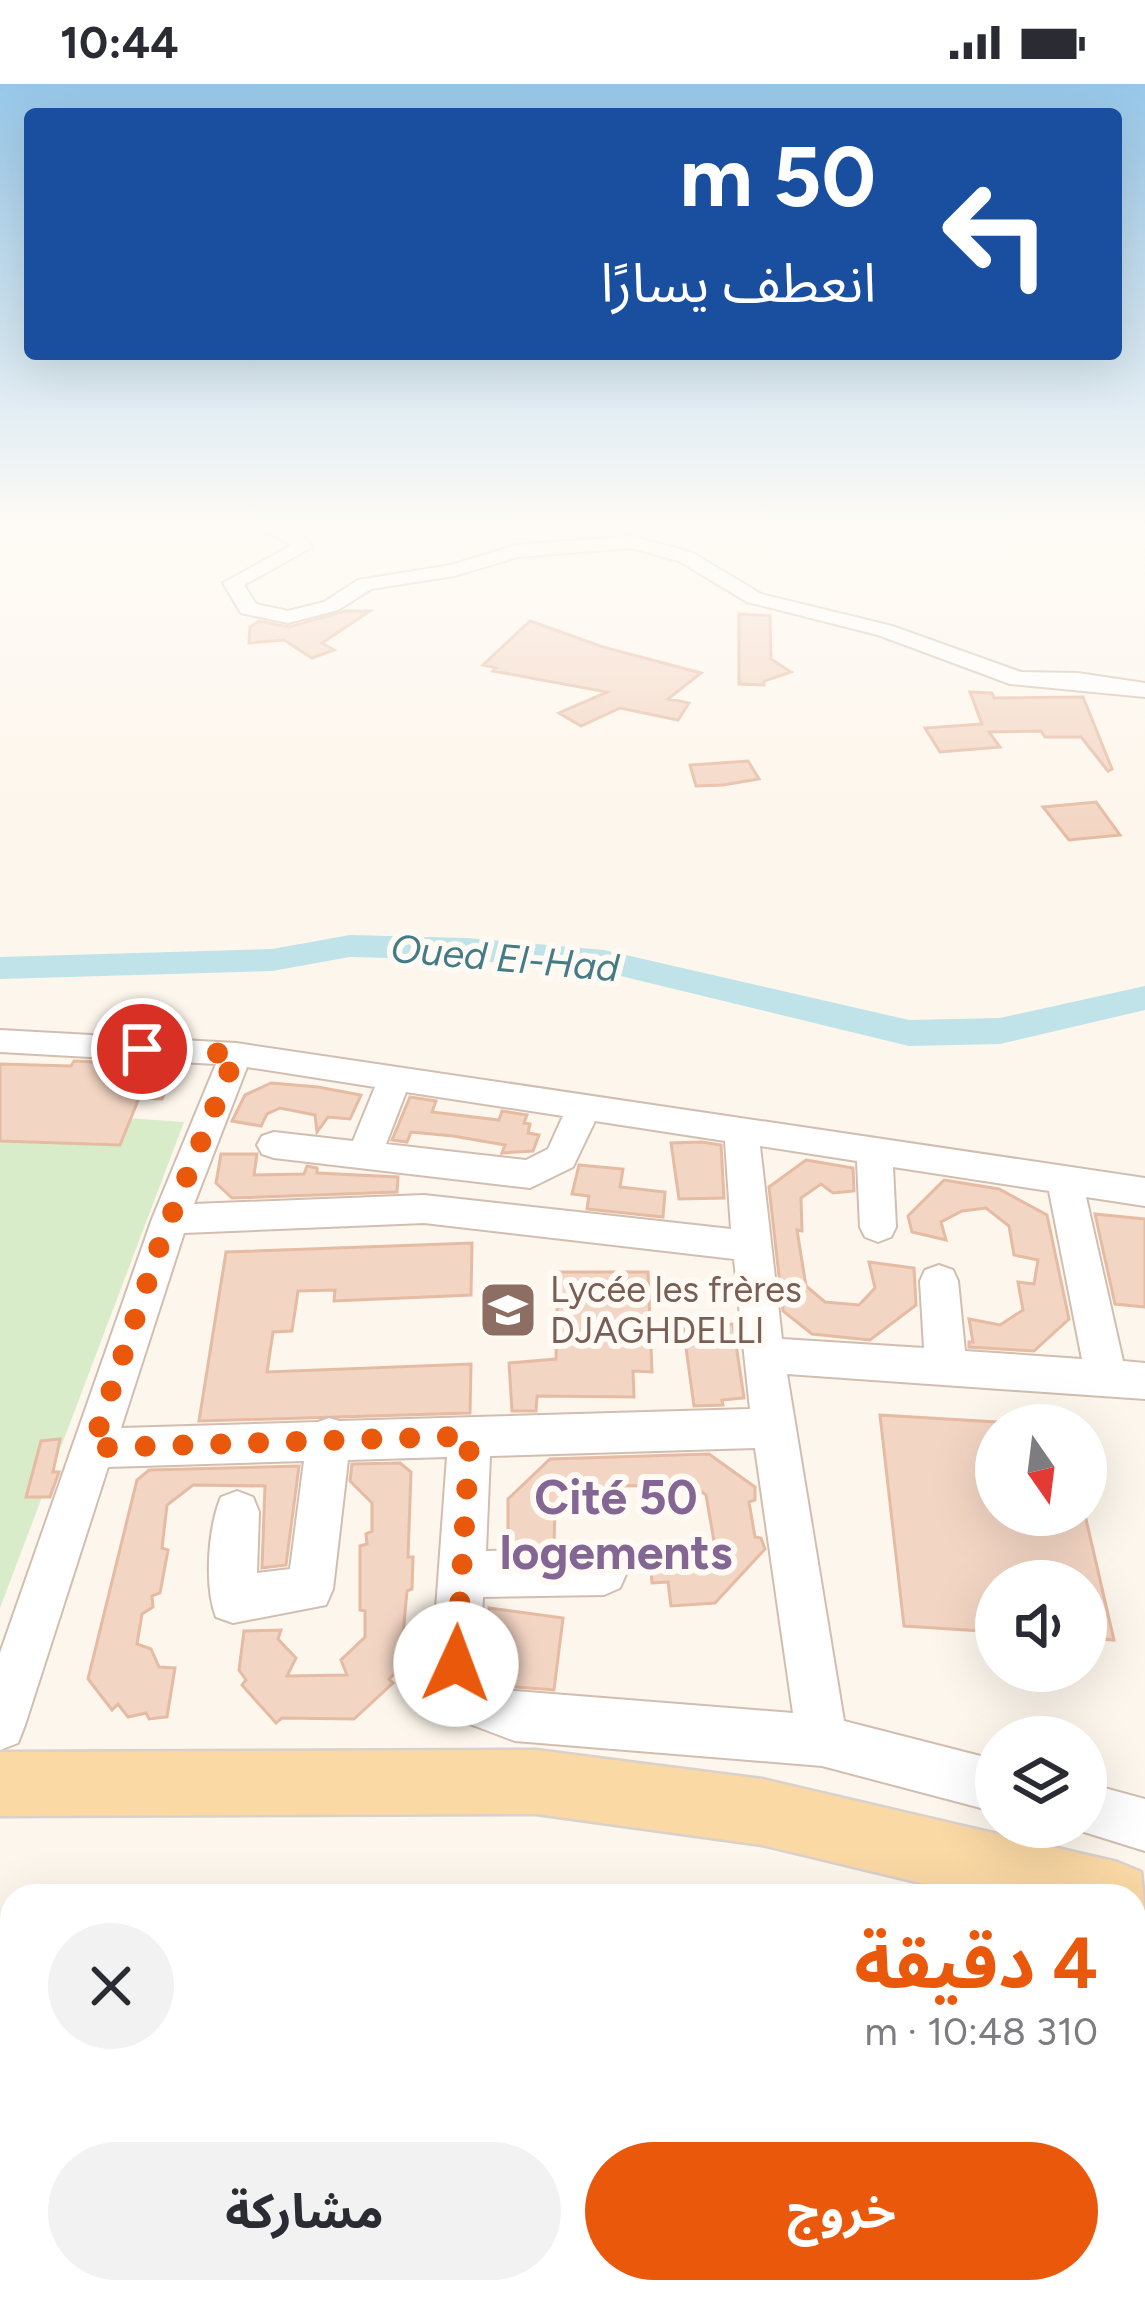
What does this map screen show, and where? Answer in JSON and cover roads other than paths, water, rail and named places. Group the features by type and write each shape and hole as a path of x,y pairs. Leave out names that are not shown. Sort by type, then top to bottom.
{"main road":[{"path":"0,1784 536,1782 762,1812 1066,1884"}],"street":[{"path":"875,628 1018,679 1078,680 1145,690"},
{"path":"0,1041 236,1054 1145,1192"},
{"path":"0,1725 170,1220 236,1054"},
{"path":"366,1152 395,1077"},
{"path":"274,1144 530,1174 560,1158 585,1105"},
{"path":"741,1128 748,1246 762,1354 823,1741"},
{"path":"874,1148 878,1226"},
{"path":"762,1354 1125,1380 1064,1177"},
{"path":"170,1220 424,1209 748,1246"},
{"path":"939,1281 946,1367"},
{"path":"92,1448 328,1437 773,1429"},
{"path":"470,1436 456,1664 470,1695 482,1706 515,1716 823,1741 975,1781"},
{"path":"237,1512 233,1600 310,1588 328,1437"},
{"path":"460,1574 604,1572"},
{"path":"1107,1815 1145,1825"}],"waterway":[{"name":"Oued El-Had","path":"0,968 272,960 350,946 467,949 604,961 909,1033 1000,1031 1145,998"}],"place":[{"name":"Lycée les frères DJAGHDELLI","path":"508,1310"}],"district":[{"name":"Cité 50 logements","path":"616,1524"}]}
